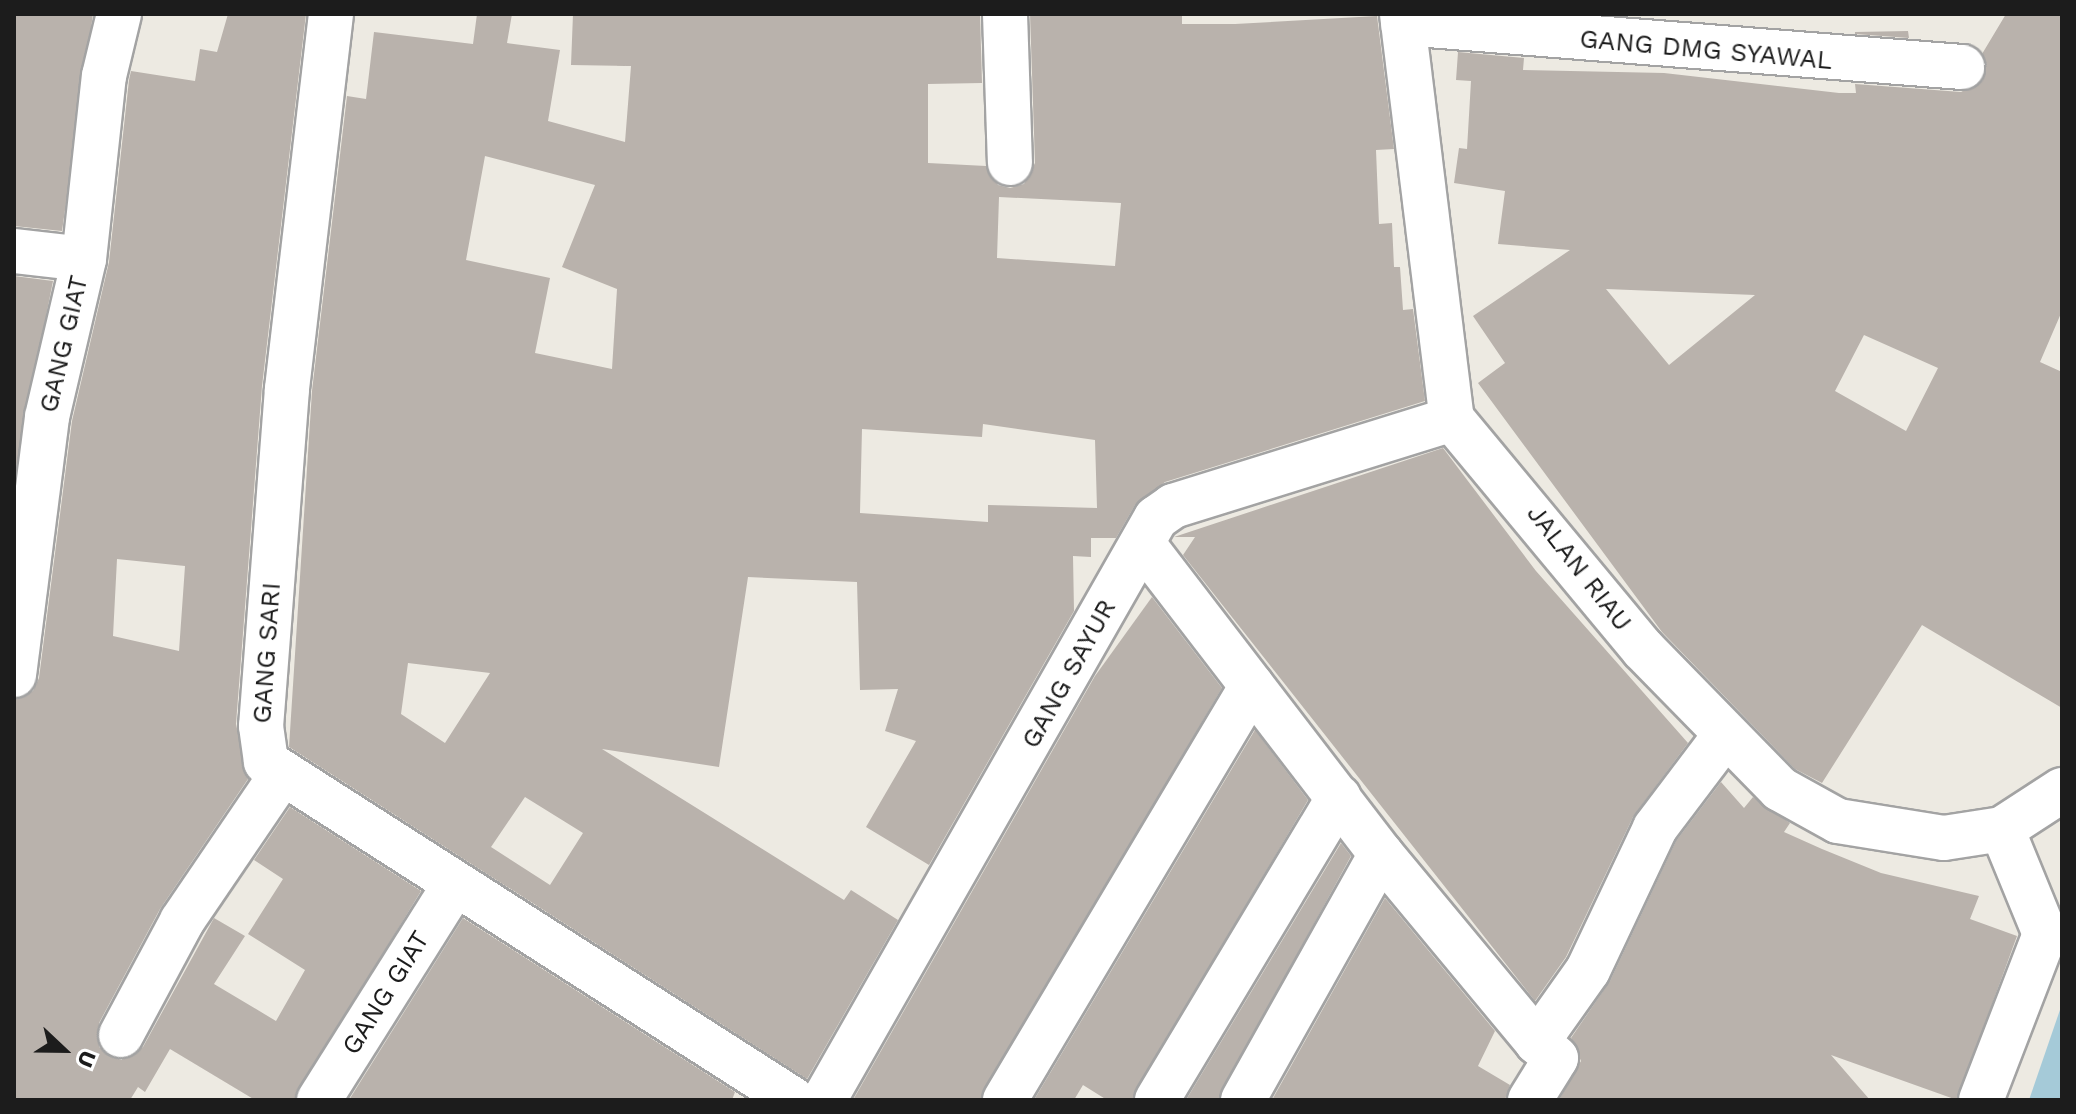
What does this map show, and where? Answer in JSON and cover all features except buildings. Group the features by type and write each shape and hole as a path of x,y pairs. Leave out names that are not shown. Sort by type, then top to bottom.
{"street":[{"name":"GANG GIAT","path":"14,675 47,417 84,259 104,76 119,14"},
{"name":"GANG SARI","path":"280,777 266,762 261,726 289,366 331,14"},
{"path":"1005,14 1010,163"},
{"path":"1402,18 1452,419"},
{"name":"GANG DMG SYAWAL","path":"1402,18 1962,67"},
{"path":"14,251 84,259"},
{"name":"GANG SAYUR","path":"824,1100 1156,518 1173,506 1452,419"},
{"name":"JALAN RIAU","path":"1452,419 1723,738 1780,789 1838,821 1944,838 2002,829 2062,790"},
{"path":"1143,544 1381,854 1537,1042 1556,1058 1530,1100"},
{"path":"1005,1100 1252,686"},
{"path":"1537,1042 1588,970 1655,828 1723,738"},
{"path":"121,1035 182,921 280,777 794,1100"},
{"path":"1157,1100 1339,797"},
{"path":"1981,1100 2045,934 2002,829"},
{"path":"1243,1100 1381,854"},
{"name":"GANG GIAT","path":"319,1100 453,887"}],"water":[{"path":"2062,1004 2062,1100 2029,1100"}]}
